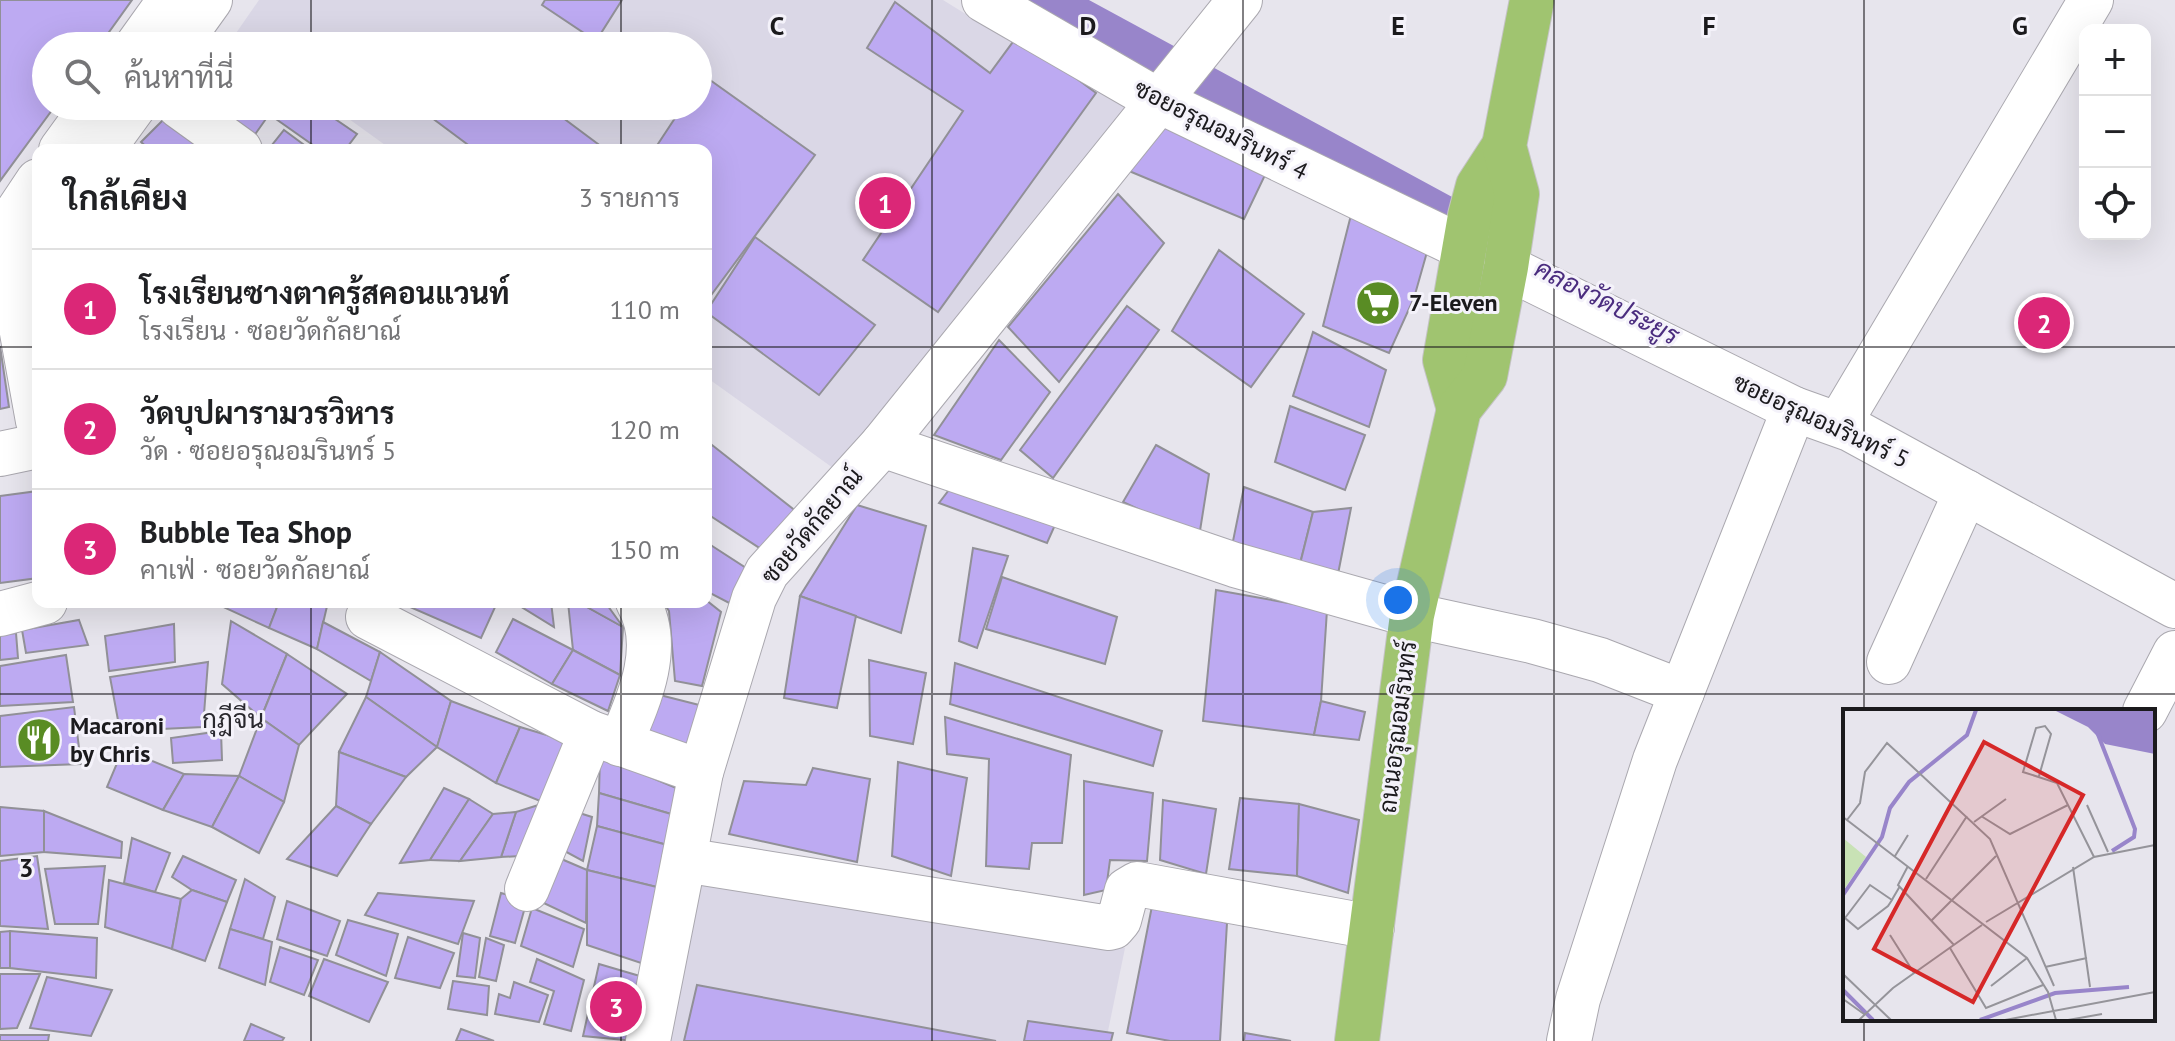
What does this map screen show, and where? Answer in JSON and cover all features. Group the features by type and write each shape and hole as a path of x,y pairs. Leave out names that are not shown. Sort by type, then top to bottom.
{"main road":[{"name":"ถนนอรุณอมรินทร์","path":"1357,1041 1412,615 1459,409 1485,376 1508,255 1517,194 1504,146 1532,0"},
{"path":"1459,409 1445,360 1466,235 1478,186 1504,146"}],"street":[{"path":"147,32 170,0"},
{"path":"187,32 210,0"},
{"name":"ซอยอรุณอมรินทร์ 4","path":"984,0 1157,100 1466,235"},
{"name":"ซอยวัดกัลยาณ์","path":"648,1041 701,772 754,598 767,572 882,445 1240,0"},
{"path":"1839,424 2006,138 2091,0"},
{"path":"65,144 83,120"},
{"path":"106,144 124,120"},
{"path":"198,120 232,144"},
{"path":"32,199 14,252 17,305 32,388"},
{"name":"ซอยอรุณอมรินทร์ 5","path":"1508,255 1794,409 1839,424 2175,606"},
{"path":"1569,1041 1578,999 1650,775 1794,409"},
{"path":"882,445 1235,565 1412,615 1532,641 1600,660 1682,692"},
{"path":"0,454 32,447"},
{"path":"1889,662 1966,492"},
{"path":"0,614 32,605"},
{"path":"527,889 606,738 642,694 647,669 647,633 640,608"},
{"path":"368,617 606,738 701,772"},
{"path":"2146,709 2175,653"},
{"path":"684,860 1109,928 1119,920 1127,890 1137,884 1372,927"}],"shaded area":[{"path":"259,0 943,0 1014,44 1137,108 840,473 712,381 712,144 384,144 350,120 712,120 712,32 237,32"},
{"path":"689,853 1125,948 1106,1041 649,1041"}],"building":[{"path":"0,0 132,0 109,32 32,32 32,120 45,120 0,181"},
{"path":"545,0 622,0 602,32 582,32 542,5"},
{"path":"895,2 990,73 1018,35 1096,93 938,312 863,260 963,111 867,48"},
{"path":"712,81 815,155 712,294 712,144 658,144 674,120 712,120"},
{"path":"1166,118 1266,173 1244,219 1129,171"},
{"path":"166,120 203,144 143,144 141,142"},
{"path":"219,120 265,120 249,143"},
{"path":"277,120 336,120 357,134 350,144 311,144"},
{"path":"435,120 566,120 598,144 467,144"},
{"path":"284,130 303,144 273,144"},
{"path":"1118,194 1164,243 1059,382 1008,327"},
{"path":"1352,211 1427,252 1414,298 1389,353 1323,326"},
{"path":"755,237 875,325 819,395 712,316 712,303"},
{"path":"1219,250 1304,314 1251,387 1172,331"},
{"path":"1127,306 1159,330 1053,478 1020,450"},
{"path":"1313,332 1386,370 1369,427 1293,396"},
{"path":"999,340 1050,392 1001,460 934,435"},
{"path":"0,346 9,407 0,409"},
{"path":"1290,406 1365,435 1345,490 1275,462"},
{"path":"712,445 797,512 764,551 712,517"},
{"path":"1156,445 1209,474 1199,537 1123,502"},
{"path":"955,482 1055,525 1047,543 939,503"},
{"path":"1244,487 1313,512 1300,564 1232,546"},
{"path":"32,492 32,579 0,583 0,496"},
{"path":"857,505 926,526 901,633 800,596"},
{"path":"1351,508 1337,579 1300,564 1313,512"},
{"path":"712,546 746,568 735,606 712,594"},
{"path":"973,548 1008,556 977,648 959,641"},
{"path":"1002,577 1117,617 1105,664 986,629"},
{"path":"1216,590 1327,610 1321,701 1314,735 1203,721"},
{"path":"800,596 856,616 837,708 784,698"},
{"path":"712,605 721,612 702,686 675,681 667,608 712,608"},
{"path":"226,608 277,608 269,628"},
{"path":"277,608 327,608 317,649 269,628"},
{"path":"412,608 495,608 481,638"},
{"path":"523,608 552,608 554,627"},
{"path":"569,608 589,608 623,627 620,675 573,650"},
{"path":"589,608 609,608 623,627"},
{"path":"513,619 573,650 552,684 496,652"},
{"path":"79,620 88,645 26,653 22,630"},
{"path":"231,621 287,654 261,718 222,684"},
{"path":"323,622 380,652 371,681 317,649"},
{"path":"174,624 175,662 109,671 105,636"},
{"path":"16,633 18,658 0,660 0,635"},
{"path":"573,650 620,675 608,711 552,684"},
{"path":"380,652 451,701 437,747 366,697"},
{"path":"287,654 347,694 299,745 261,718"},
{"path":"66,655 73,702 0,706 0,666"},
{"path":"869,660 926,673 913,744 870,736"},
{"path":"208,662 203,727 120,731 110,677"},
{"path":"955,663 1162,731 1153,766 950,704"},
{"path":"648,692 711,708 696,762 630,740"},
{"path":"366,697 437,747 406,777 339,752"},
{"path":"451,701 520,727 496,783 437,747"},
{"path":"1321,701 1365,712 1359,740 1314,735"},
{"name":"Macaroni by Chris","path":"74,707 81,764 0,767 0,716"},
{"path":"945,717 1071,755 1062,843 1032,843 1029,869 986,866 989,759 947,754"},
{"path":"261,718 299,745 284,802 239,776"},
{"path":"520,727 570,742 545,803 496,783"},
{"path":"221,731 222,760 173,763 171,738"},
{"path":"123,749 184,774 163,810 107,787"},
{"path":"339,752 406,777 371,824 336,806"},
{"path":"600,756 681,790 678,816 599,793"},
{"path":"898,762 967,778 951,876 892,856"},
{"path":"813,768 870,779 857,862 729,834 744,781 806,785"},
{"path":"184,774 239,776 212,827 163,810"},
{"path":"239,776 284,802 259,853 212,827"},
{"path":"1084,781 1153,793 1147,861 1110,860 1106,890 1084,895"},
{"path":"444,788 469,799 430,860 400,863"},
{"path":"599,793 678,816 671,846 597,826"},
{"path":"1240,798 1299,804 1297,876 1229,869"},
{"path":"469,799 493,814 460,861 430,860"},
{"path":"1163,800 1216,809 1206,874 1160,860"},
{"path":"545,803 520,856 501,857 516,812"},
{"path":"1299,804 1359,820 1348,893 1297,876"},
{"path":"336,806 371,824 337,876 287,859"},
{"path":"0,807 44,811 44,852 0,856"},
{"path":"44,811 122,842 121,858 44,852"},
{"path":"573,811 592,817 583,861 559,848"},
{"path":"516,812 501,857 460,861 493,814"},
{"path":"597,826 671,846 665,889 587,870"},
{"path":"132,838 170,853 155,892 124,883"},
{"path":"552,855 587,870 586,923 533,898"},
{"path":"37,856 48,929 0,926 0,861"},
{"path":"183,856 236,880 227,902 192,890 172,877"},
{"path":"105,866 98,924 55,924 45,869"},
{"path":"587,870 665,889 653,967 587,945"},
{"path":"245,879 275,897 263,939 230,929"},
{"path":"109,880 181,899 172,949 105,927"},
{"path":"192,890 227,902 205,961 172,949 181,899"},
{"path":"378,893 474,901 458,944 365,915"},
{"path":"501,893 527,900 515,943 490,936"},
{"path":"287,901 340,921 327,956 277,939"},
{"path":"1153,901 1227,923 1220,1041 1170,1041 1127,1033"},
{"path":"532,908 584,929 573,967 521,946"},
{"path":"348,920 398,934 386,976 336,955"},
{"path":"230,929 272,942 265,985 219,968"},
{"path":"10,931 10,968 0,968 0,932"},
{"path":"10,931 97,938 96,978 10,968"},
{"path":"463,933 480,938 475,978 457,976"},
{"path":"408,937 454,953 440,988 395,978"},
{"path":"486,938 504,945 496,981 479,977"},
{"path":"280,947 318,960 304,995 270,982"},
{"path":"324,959 388,982 369,1022 309,996"},
{"path":"537,959 584,980 571,1031 544,1024 554,991 530,982"},
{"path":"599,964 650,979 635,1041 583,1036"},
{"path":"0,974 40,974 17,1028 0,1029"},
{"path":"47,977 112,990 91,1036 30,1028"},
{"path":"453,981 489,986 487,1015 448,1009"},
{"path":"514,982 548,995 539,1022 495,1014 499,994 510,998"},
{"path":"697,985 996,1041 684,1041"},
{"path":"1028,1021 1113,1033 1111,1041 1024,1041"},
{"path":"251,1024 284,1038 282,1041 244,1041"},
{"path":"461,1029 494,1041 456,1041"},
{"path":"1245,1033 1291,1041 1244,1041"},
{"path":"0,1035 49,1035 48,1041 0,1041"}],"waterway":[{"name":"คลองวัดประยูร","path":"1047,0 1462,225"}],"place":[{"name":"โรงเรียนซางตาครู้สคอนแวนท์","path":"885,203"},
{"name":"7-Eleven","path":"1378,303"},
{"name":"วัดบุปผารามวรวิหาร","path":"2044,323"},
{"name":"Macaroni by Chris","path":"39,740"},
{"name":"Bubble Tea Shop","path":"616,1007"}],"district":[{"name":"กุฎีจีน","path":"233,719"}]}
